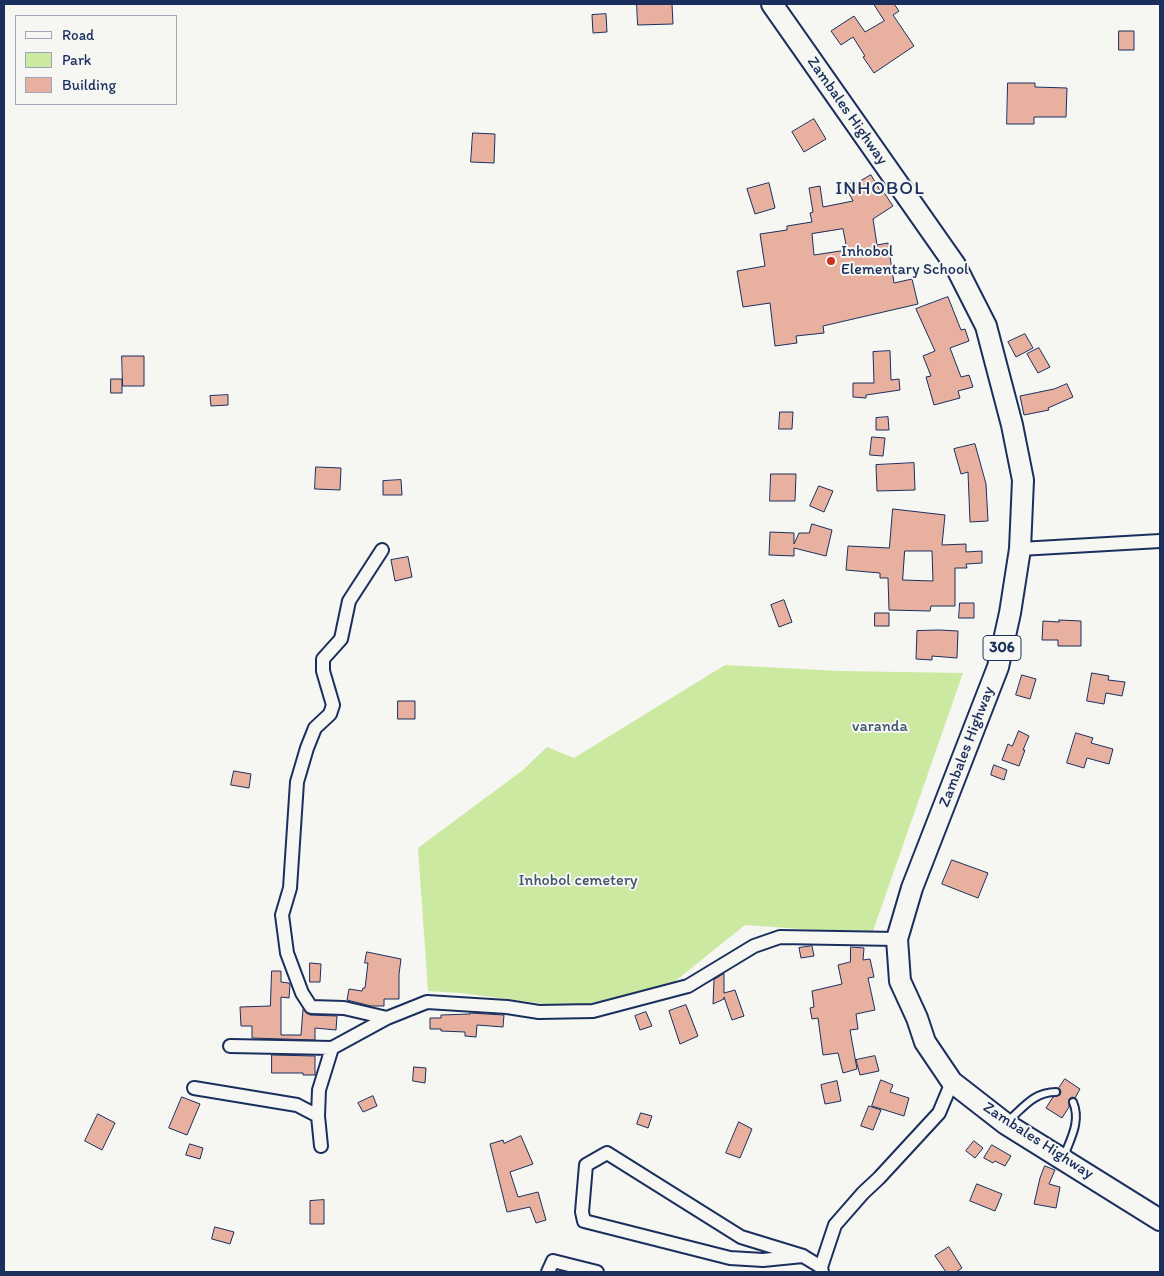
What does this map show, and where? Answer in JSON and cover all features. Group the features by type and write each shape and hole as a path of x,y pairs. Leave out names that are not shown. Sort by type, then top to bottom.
{"main road":[{"name":"Zambales Highway","path":"772,4 954,265 986,326 1012,425 1023,480 1020,549 1010,613 998,667 912,888 897,939 900,981 917,1018 925,1042 952,1082 1006,1124 1160,1220"}],"street":[{"path":"1020,549 1160,541"},
{"path":"382,550 349,601 341,639 323,659 323,672 333,705 330,714 315,728 297,782 290,888 282,915 287,953 302,993 311,1006 344,1008 387,1018"},
{"path":"230,1046 332,1048 387,1018 427,1002 507,1007 539,1012 593,1011 688,986 754,946 780,937 897,939"},
{"path":"321,1146 318,1116 319,1090 332,1048"},
{"path":"803,1256 763,1260 730,1258 584,1221 582,1212 586,1165 607,1153 742,1237 803,1256 821,1270 835,1225 862,1193 917,1139 939,1113 952,1082"},
{"path":"194,1088 297,1104 318,1116"},
{"path":"548,1272 553,1262 598,1272"}],"lane":[{"path":"1006,1124 1033,1098 1045,1092 1056,1092"},
{"path":"1062,1159 1076,1123 1077,1112 1073,1102"}],"green space":[{"name":"Inhobol cemetery","path":"725,665 840,671 963,673 872,934 745,925 664,990 568,1007 461,993 428,991 418,848 523,770 547,747 574,758"}],"building":[{"path":"637,4 672,4 673,24 638,25"},
{"path":"874,4 894,4 899,11 893,15 914,46 874,73 853,37 841,45 831,31 854,16 865,32 884,21"},
{"path":"606,14 607,32 593,33 592,15"},
{"path":"1119,31 1134,31 1134,50 1119,50"},
{"path":"1008,83 1035,83 1035,87 1067,88 1066,117 1034,117 1034,124 1007,124"},
{"path":"814,119 826,139 804,152 792,132"},
{"path":"473,133 495,134 494,163 471,162"},
{"name":"Inhobol Elementary School","path":"871,175 881,192 883,191 893,206 873,219 877,245 888,243 894,283 912,279 918,304 823,326 824,333 796,336 797,343 775,346 770,303 743,307 737,271 765,266 760,234 787,230 787,226 812,222 810,213 813,212 809,188 820,186 823,207 853,201 845,186 854,181 856,183","holes":["843,229 847,250 814,255 812,234"]},
{"path":"769,183 775,208 755,214 747,189"},
{"path":"948,297 961,330 965,329 969,341 950,348 961,377 969,375 973,387 958,391 960,398 934,405 926,377 931,376 923,356 935,351 916,309"},
{"path":"1025,334 1033,348 1016,357 1008,342"},
{"path":"1039,348 1050,367 1038,373 1027,354"},
{"path":"890,351 891,380 899,379 900,390 866,395 866,398 853,397 853,383 874,383 873,352"},
{"path":"122,356 144,356 144,386 123,386"},
{"path":"111,379 122,379 122,393 111,393"},
{"path":"1067,384 1073,397 1048,408 1049,410 1024,415 1020,396 1054,389"},
{"path":"228,395 228,405 211,406 210,396"},
{"path":"780,412 793,412 792,429 779,429"},
{"path":"888,417 889,430 876,430 876,418"},
{"path":"872,437 885,438 883,456 870,455"},
{"path":"975,444 986,484 988,521 970,522 968,472 961,474 954,449"},
{"path":"914,463 915,490 877,491 876,465"},
{"path":"316,467 341,468 340,490 315,489"},
{"path":"771,474 796,474 795,501 770,501"},
{"path":"401,480 402,495 383,495 383,481"},
{"path":"819,486 833,491 824,512 810,506"},
{"path":"893,509 945,515 942,545 966,544 966,552 982,551 982,563 966,564 967,568 955,568 955,606 931,606 930,611 889,610 888,578 880,578 880,573 846,570 848,546 889,548","holes":["905,551 932,551 933,581 903,580"]},
{"path":"812,524 832,530 826,556 794,548 794,556 769,555 770,532 794,533 794,544 799,533 809,533"},
{"path":"408,557 412,577 395,581 391,560"},
{"path":"784,600 792,622 779,627 771,605"},
{"path":"960,603 974,603 974,618 959,618"},
{"path":"875,613 889,613 889,626 875,626"},
{"path":"1059,620 1081,621 1081,646 1058,646 1058,640 1042,640 1043,621 1059,622"},
{"path":"917,631 958,631 957,658 932,656 932,660 916,659"},
{"path":"1092,673 1109,676 1108,680 1125,682 1122,696 1106,693 1104,704 1087,701"},
{"path":"1022,675 1036,679 1030,699 1016,695"},
{"path":"398,701 415,701 415,719 398,719"},
{"path":"1019,731 1029,736 1019,766 1002,760 1008,744 1012,746"},
{"path":"1076,733 1093,738 1091,743 1113,749 1109,764 1087,758 1084,768 1067,763"},
{"path":"994,765 1007,770 1004,780 991,775"},
{"path":"234,771 251,774 249,788 231,785"},
{"path":"952,860 988,873 978,898 942,884"},
{"path":"812,946 814,956 801,958 799,948"},
{"path":"851,947 864,948 863,960 870,959 874,977 868,978 875,1010 856,1014 858,1029 850,1030 857,1069 843,1073 838,1053 823,1055 818,1018 812,1019 810,1008 814,1007 812,991 842,984 838,965 850,962"},
{"path":"367,952 401,959 399,999 384,999 384,1006 371,1006 347,1000 349,989 362,991 365,988 368,963 365,963"},
{"path":"310,963 321,964 320,982 310,982"},
{"path":"272,971 281,971 281,982 289,983 290,985 289,998 281,997 281,1035 301,1035 303,1009 310,1015 337,1016 336,1030 315,1028 315,1040 252,1038 252,1026 241,1026 240,1007 270,1006"},
{"path":"724,974 724,993 735,990 744,1016 732,1020 724,997 724,999 713,1004 714,980"},
{"path":"686,1005 698,1036 680,1044 669,1011"},
{"path":"646,1012 652,1026 640,1030 635,1016"},
{"path":"470,1013 504,1015 503,1027 477,1025 476,1037 465,1036 465,1032 430,1029 430,1018 441,1018 441,1015"},
{"path":"272,1055 315,1056 315,1075 272,1073"},
{"path":"875,1056 879,1071 860,1075 856,1060"},
{"path":"414,1067 426,1068 425,1083 413,1081"},
{"path":"1065,1079 1080,1089 1075,1098 1069,1099 1069,1107 1062,1118 1046,1108 1053,1097 1060,1095 1061,1091 1059,1088"},
{"path":"881,1080 893,1085 890,1092 909,1098 904,1116 872,1106"},
{"path":"837,1081 841,1101 825,1104 821,1085"},
{"path":"373,1096 377,1106 363,1112 358,1103"},
{"path":"182,1097 200,1104 187,1135 169,1128"},
{"path":"869,1106 881,1110 873,1130 861,1126"},
{"path":"641,1113 652,1116 648,1128 637,1124"},
{"path":"98,1114 115,1123 102,1150 85,1141"},
{"path":"739,1122 752,1129 740,1158 726,1153"},
{"path":"521,1136 533,1164 510,1172 518,1197 538,1192 546,1220 536,1223 530,1207 507,1212 490,1144 503,1140 504,1143"},
{"path":"974,1141 983,1148 975,1158 966,1151"},
{"path":"190,1144 203,1148 200,1159 186,1155"},
{"path":"992,1145 1011,1156 1005,1166 984,1158"},
{"path":"1045,1166 1055,1170 1049,1184 1060,1187 1056,1208 1034,1204"},
{"path":"977,1184 1002,1194 995,1211 970,1201"},
{"path":"324,1200 324,1224 310,1224 310,1201"},
{"path":"215,1227 234,1232 230,1244 212,1239"},
{"path":"949,1247 962,1268 956,1272 946,1272 935,1256"}],"place":[{"name":"Inhobol Elementary School","path":"831,261"}],"district":[{"name":"INHOBOL","path":"880,189"}],"park label":[{"name":"varanda","path":"880,727"}]}
